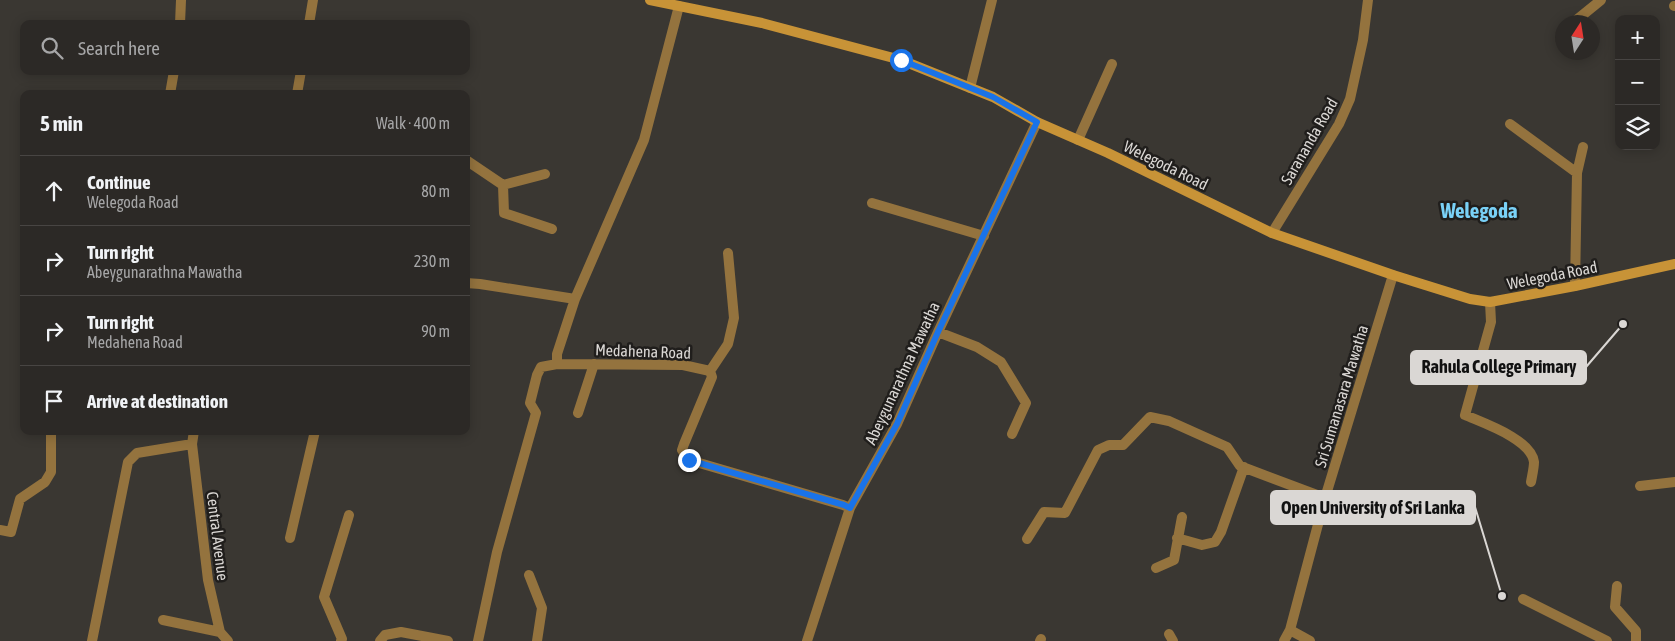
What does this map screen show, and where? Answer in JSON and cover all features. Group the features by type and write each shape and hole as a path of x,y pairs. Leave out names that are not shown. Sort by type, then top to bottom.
{"street":[{"path":"180,20 181,0"},
{"path":"310,20 313,0"},
{"name":"Welegoda Road","path":"650,0 762,24 901,60 993,97 1037,122 1272,234 1470,299 1490,302 1675,264"},
{"path":"970,88 992,0"},
{"name":"Sarananda Road","path":"1272,234 1339,124 1350,99 1363,40 1368,0"},
{"path":"1583,15 1601,0"},
{"path":"478,641 498,552 536,413 530,403 537,374 541,367 557,364 557,354 575,299 644,140 679,6"},
{"path":"1078,140 1112,64"},
{"path":"171,90 173,75"},
{"path":"298,90 300,75"},
{"name":"Abeygunarathna Mawatha","path":"807,641 850,508 897,424 1037,122"},
{"path":"1510,124 1577,173"},
{"path":"1575,286 1577,173 1583,147"},
{"path":"470,163 503,186"},
{"path":"503,186 546,174"},
{"path":"503,186 504,213 552,229"},
{"path":"872,203 984,236"},
{"path":"710,371 728,344 734,318 728,253"},
{"name":"Sri Sumanasara Mawatha","path":"1284,641 1290,630 1325,498 1393,275"},
{"path":"470,283 575,299"},
{"path":"1490,302 1490,322 1465,415 1507,434 1530,450 1534,462 1531,482"},
{"path":"938,332 977,347 1002,362 1026,403 1012,434"},
{"name":"Medahena Road","path":"557,364 683,364 710,371 712,377 682,450 689,460 850,508"},
{"path":"578,413 594,364"},
{"path":"1026,539 1044,512 1065,513 1098,450 1109,444 1123,445 1150,417 1170,422 1227,447 1240,466 1325,498"},
{"path":"0,530 11,532 20,499 45,482 51,472 52,435"},
{"name":"Central Avenue","path":"193,435 192,444 208,580 220,632 228,641"},
{"path":"290,538 314,435"},
{"path":"92,641 128,462 138,453 192,444"},
{"path":"1177,538 1202,545 1215,542 1221,532 1244,467"},
{"path":"1640,486 1675,482"},
{"path":"341,641 342,639 324,597 349,515"},
{"path":"1156,568 1174,560 1182,517"},
{"path":"529,575 542,608 538,641"},
{"path":"1617,586 1615,607 1636,631 1636,641"},
{"path":"1523,599 1607,641"},
{"path":"163,620 220,632"},
{"path":"1290,630 1310,641"},
{"path":"380,641 385,635 401,632 448,641"}],"place":[{"name":"Rahula College Primary","path":"1623,324"},
{"name":"Open University of Sri Lanka","path":"1502,596"}],"district":[{"name":"Welegoda","path":"1479,211"}],"route":[{"path":"689,460 850,508 897,424 1037,122 993,97 901,60"}]}
